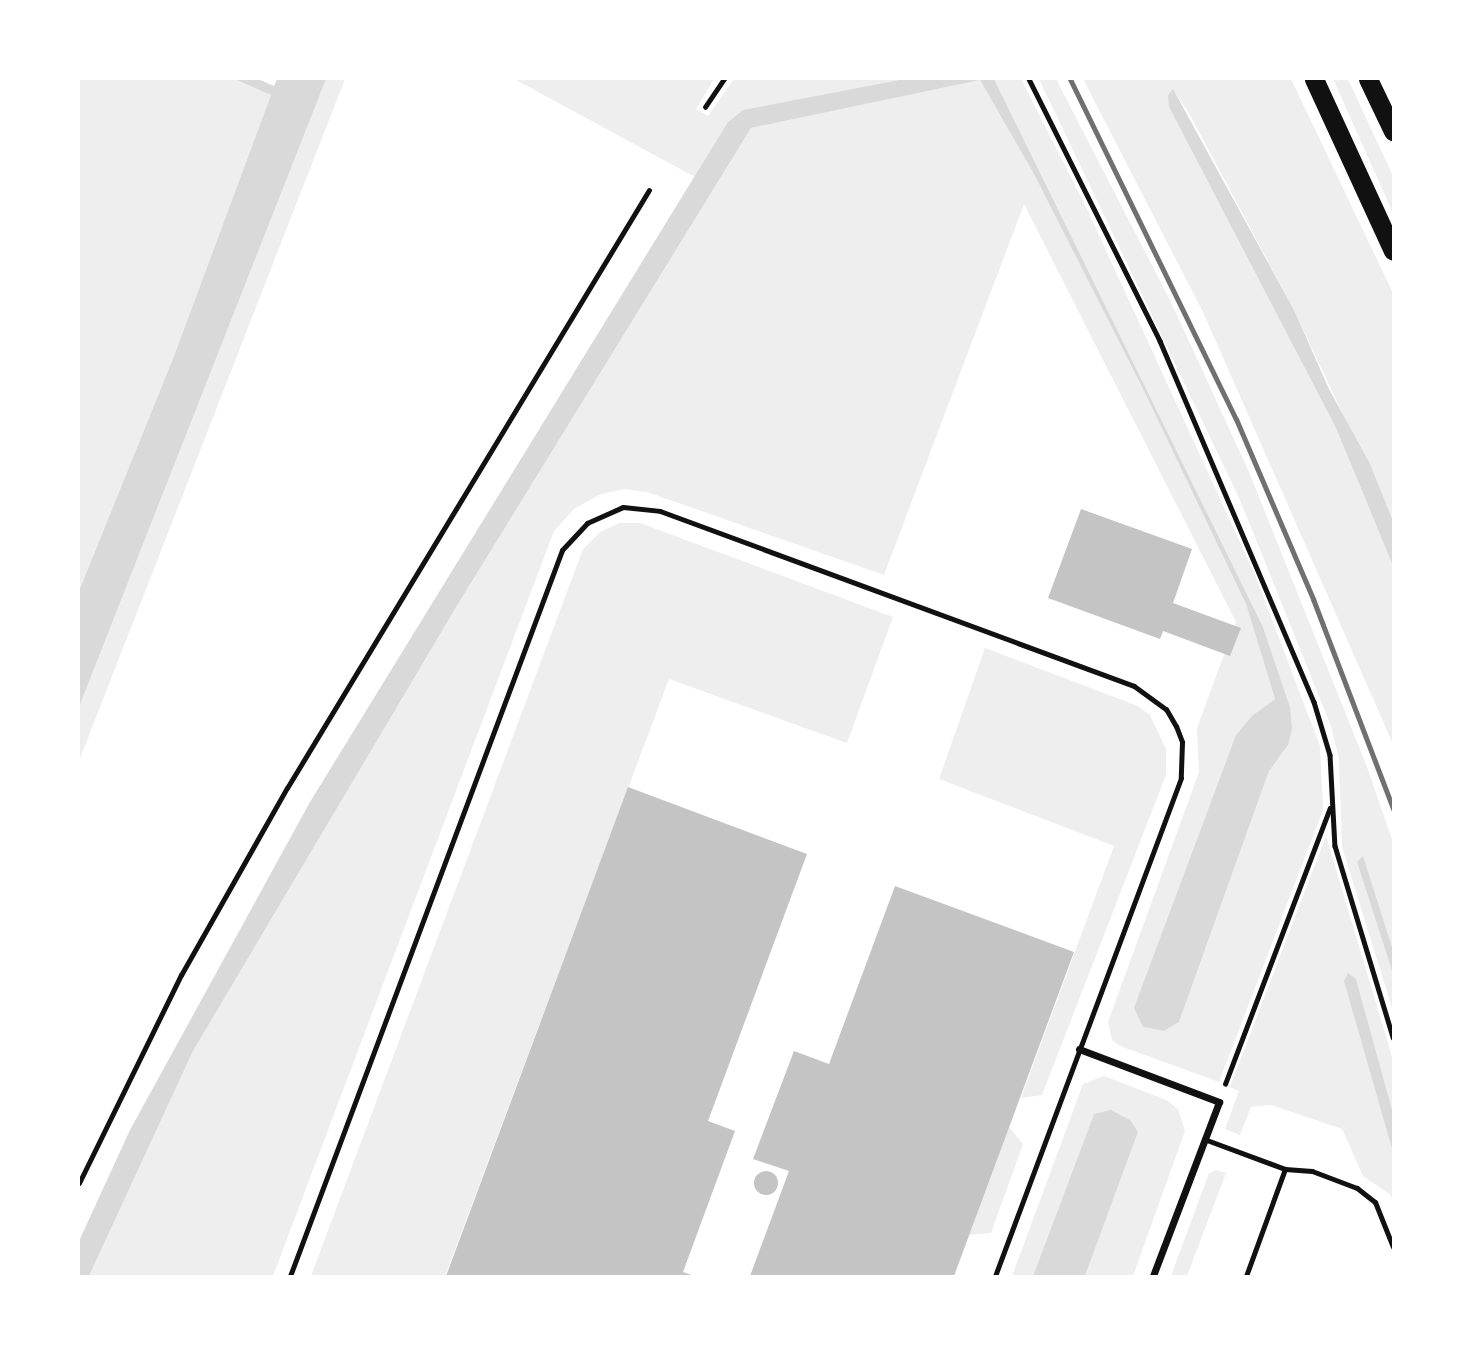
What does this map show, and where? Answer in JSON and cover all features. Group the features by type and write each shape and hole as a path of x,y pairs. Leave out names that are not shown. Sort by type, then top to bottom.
{"highway":[{"path":"1314,79 1393,251"},
{"path":"1368,79 1393,131"}],"street":[{"path":"1079,1049 1219,1102 1153,1276"}],"lane":[{"path":"79,1183 181,975 280,800 649,190"},
{"path":"290,1276 562,550 587,523 623,507 660,511 1134,686 1166,709 1182,742 1181,778 995,1276"},
{"path":"1204,1139 1285,1169 1312,1171 1357,1188 1375,1202 1393,1247"},
{"path":"1246,1276 1285,1169"}],"path":[{"path":"705,107 724,79"},
{"path":"1029,79 1160,341 1232,502 1324,727 1330,755 1335,846 1393,1037"},
{"path":"1219,1102 1331,805"}],"shaded area":[{"path":"79,79 234,79 271,95 174,356 79,591"},
{"path":"234,79 258,79 274,86 277,79 326,79 79,707 79,591 174,356 271,95"},
{"path":"326,79 345,79 79,761 79,707"},
{"path":"514,79 714,79 696,109 708,116 734,79 904,79 743,110 728,122 695,177"},
{"path":"904,79 994,79 1263,627 1290,707 1292,729 1288,745 1269,771 1179,1022 1164,1031 1143,1027 1134,1008 1236,735 1253,715 1275,699 1246,604 1142,387 1035,176 980,80 751,128 458,604 193,1051 89,1276 79,1276 79,1241 130,1130 310,802 728,122 743,110"},
{"path":"994,79 1021,79 1088,211 1255,575 1320,746 1323,810 1219,1082 1120,1046 1112,1040 1108,1022 1199,772 1197,728 1236,622 1024,204 884,575 647,492 624,489 601,494 574,509 554,531 273,1276 89,1276 193,1051 458,604 751,128 980,80 1035,176 1142,387 1246,604 1275,699 1253,715 1143,1027 1164,1031 1179,1022 1269,771 1288,745 1290,707 1263,627"},
{"path":"1039,79 1056,79 1172,304 1249,472 1367,767 1393,842 1393,950 1363,857 1357,862 1393,974 1393,1011 1342,847 1339,759 1331,726 1240,500"},
{"path":"1083,79 1291,79 1393,293 1393,521 1294,310 1189,113 1173,90 1169,107 1336,428 1393,566 1393,744 1203,312"},
{"path":"1333,79 1348,79 1393,176 1393,213"},
{"path":"1173,89 1294,310 1329,389 1370,464 1393,521 1393,566 1336,428 1169,107 1168,95"},
{"path":"619,523 640,523 893,617 847,743 669,679 445,1276 311,1276 583,549 600,532"},
{"path":"985,648 1138,706 1150,715 1166,749 1166,775 1042,1095 1021,1098 1114,846 939,779"},
{"path":"1326,836 1393,1060 1393,1113 1356,979 1393,1152 1393,1206 1391,1195 1363,1176 1342,1129 1271,1105 1251,1107 1240,1135 1225,1129 1239,1091 1230,1087"},
{"path":"1363,856 1393,950 1393,974 1357,862"},
{"path":"1348,973 1356,979 1393,1113 1393,1152 1344,981"},
{"path":"1104,1076 1166,1100 1178,1109 1185,1131 1133,1276 1085,1276 1138,1132 1094,1114 1033,1276 1012,1276 1083,1084"},
{"path":"1111,1110 1130,1120 1138,1132 1085,1276 1033,1276 1094,1114"},
{"path":"1009,1127 1023,1144 991,1233 969,1235"},
{"path":"1216,1170 1226,1173 1187,1276 1171,1276 1209,1173"}],"building":[{"path":"1081,509 1192,549 1173,603 1241,628 1230,656 1163,631 1160,639 1048,598"},
{"path":"628,787 807,854 708,1121 735,1131 683,1272 694,1276 446,1276"},
{"path":"895,886 1074,952 954,1276 750,1276 789,1171 753,1159 794,1051 829,1064"},
{"path":"766,1171 777,1178 778,1183 771,1194 766,1195 755,1188 754,1183 761,1172"}],"railway":[{"path":"1070,79 1236,419 1313,599 1393,809"}]}
